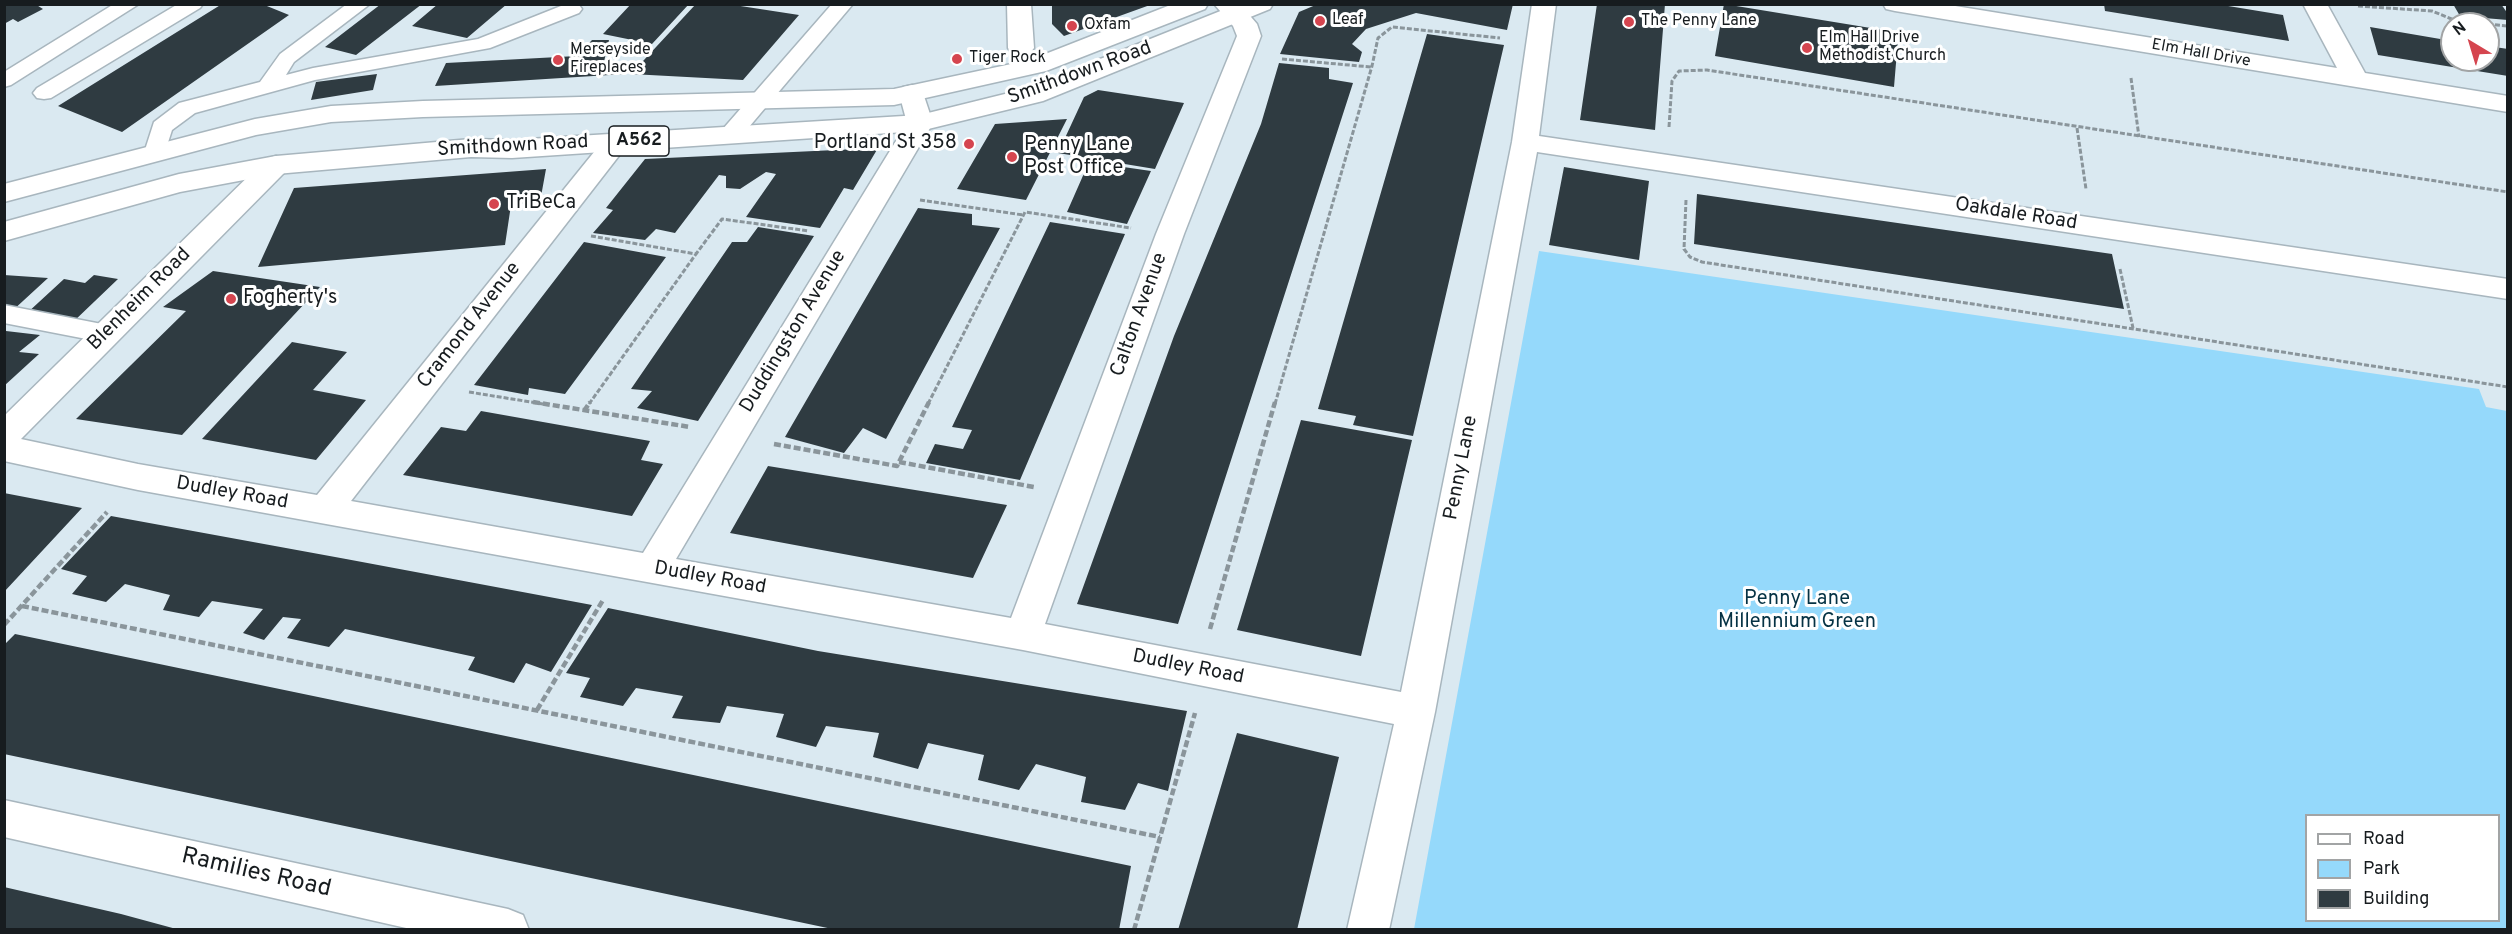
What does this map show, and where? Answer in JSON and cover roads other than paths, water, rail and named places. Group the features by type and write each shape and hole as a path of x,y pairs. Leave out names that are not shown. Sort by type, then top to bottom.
{"main road":[{"path":"1019,4 1021,48"},
{"name":"Smithdown Road","path":"4,193 255,127 331,114 432,109 894,97 1037,66 1196,4"},
{"name":"Penny Lane","path":"1368,930 1416,712 1525,142 1544,4"},
{"name":"Elm Hall Drive","path":"1895,4 2508,105"},
{"path":"2060,4 2068,32"},
{"path":"2315,4 2357,81"},
{"name":"Smithdown Road","path":"4,232 179,183 276,165 471,148 512,149 920,123 1034,95 1241,8"},
{"name":"Calton Avenue","path":"1023,635 1170,234 1249,36 1241,8"},
{"path":"912,93 920,123"},
{"name":"Duddingston Avenue","path":"639,566 732,436 920,123"},
{"name":"Cramond Avenue","path":"325,510 616,142"},
{"name":"Oakdale Road","path":"1525,142 2508,289"},
{"path":"4,213 223,154 267,149 276,165"},
{"name":"Blenheim Road","path":"4,436 276,165"},
{"name":"Dudley Road","path":"4,448 138,477 1023,635 1416,712"},
{"name":"Ramilies Road","path":"4,818 508,930"}],"lane":[{"path":"4,81 129,4"},
{"path":"44,93 193,4"},
{"path":"268,85 287,58 360,4"},
{"path":"730,135 843,4"},
{"path":"155,153 162,127 187,108 313,74 406,60 483,44 572,9"},
{"path":"4,314 107,334"}],"place":[{"name":"Leaf","path":"1320,21"},
{"name":"The Penny Lane","path":"1629,22"},
{"name":"Oxfam","path":"1072,26"},
{"name":"Elm Hall Drive Methodist Church","path":"1807,48"},
{"name":"Tiger Rock","path":"957,59"},
{"name":"Merseyside Fireplaces","path":"558,60"},
{"name":"Portland St 358","path":"969,144"},
{"name":"Penny Lane Post Office","path":"1012,157"},
{"name":"TriBeCa","path":"494,204"},
{"name":"Fogherty's","path":"231,299"}],"park label":[{"name":"Penny Lane Millennium Green","path":"1797,612"}]}
